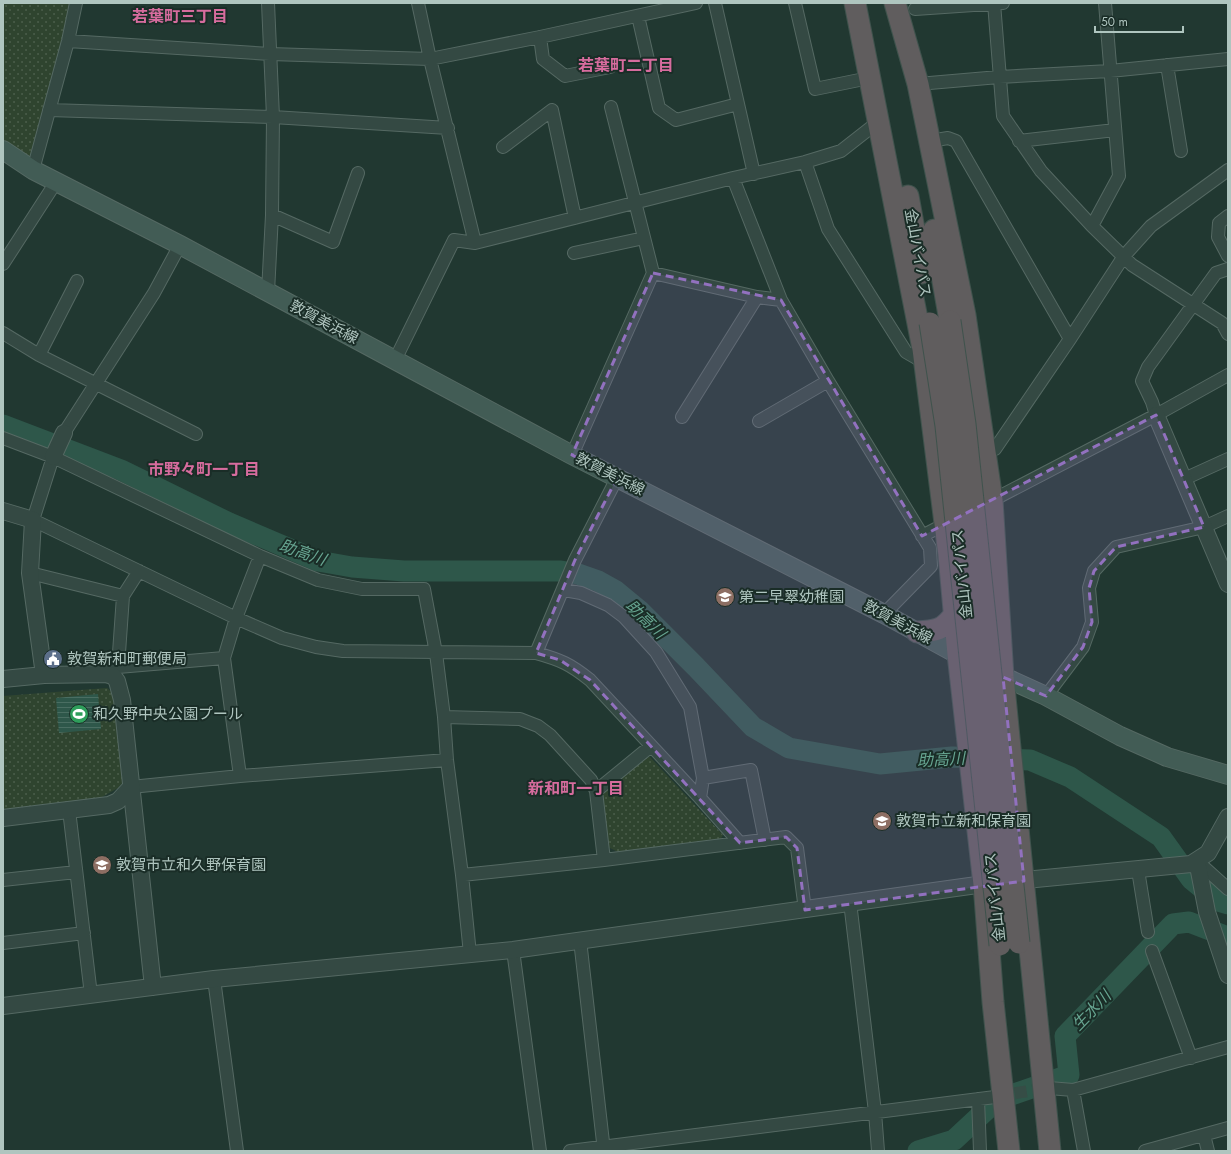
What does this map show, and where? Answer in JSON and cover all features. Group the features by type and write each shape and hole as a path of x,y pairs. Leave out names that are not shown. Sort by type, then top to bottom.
{"highway":[{"path":"855,3 925,363 945,524 984,884 993,1002 1009,1151"},
{"name":"金山バイパス","path":"865,3 886,92 914,227 940,322"},
{"name":"金山バイパス","path":"885,3 932,220 946,426 1009,944 1040,1151"},
{"path":"905,6 918,84 965,315 992,500 1003,677 1050,1151"},
{"path":"917,632 935,631 947,624 954,615"},
{"name":"金山バイパス","path":"1009,944 1022,1151"}],"main road":[{"name":"敦賀美浜線","path":"3,150 33,170 180,245 572,455 884,614 1003,677 1046,696 1127,739 1167,757 1228,775"}],"street":[{"path":"33,170 68,41 76,3"},
{"path":"268,3 273,117 272,215 268,292"},
{"path":"418,3 430,59 476,244"},
{"path":"68,41 270,54 430,59 638,16 666,6 696,3"},
{"path":"715,3 754,174"},
{"path":"796,3 815,89 869,78"},
{"path":"905,6 997,3 999,77 1003,116 1019,140 1041,171 1092,226 1132,265 1222,323 1228,334"},
{"path":"1092,226 1119,176 1105,3"},
{"path":"638,16 659,108 676,120 738,104"},
{"path":"540,37 544,59 565,76 610,67"},
{"path":"918,84 999,77 1110,71 1228,59"},
{"path":"1167,65 1181,150"},
{"path":"572,455 653,273 611,107"},
{"path":"49,110 273,117 448,128"},
{"path":"502,147 552,110 575,218"},
{"path":"395,360 454,240 476,244 733,178 805,162 841,151 878,122"},
{"path":"1019,140 1115,130"},
{"path":"930,141 948,138 956,141 1070,339"},
{"path":"805,162 828,229 906,352 925,363"},
{"path":"984,451 995,449 1070,339 1124,256 1151,226 1228,170"},
{"path":"272,215 334,242 358,173"},
{"path":"733,178 781,300 930,548 931,566 884,614"},
{"path":"3,264 56,182"},
{"path":"1228,216 1219,223 1218,236 1228,256"},
{"path":"574,253 644,238"},
{"path":"44,675 30,573 32,520 52,457 64,433 154,293 180,245"},
{"path":"1228,269 1216,273 1148,367 1142,381 1228,584"},
{"path":"653,273 781,300"},
{"path":"39,355 77,281"},
{"path":"682,416 757,296"},
{"path":"3,333 39,355 196,434"},
{"path":"922,536 1156,415 1228,375"},
{"path":"759,421 828,380"},
{"path":"3,438 52,457 260,556 318,580 362,589 424,589 436,653 470,954"},
{"path":"1184,479 1228,459"},
{"path":"536,653 576,560 617,478"},
{"path":"3,511 32,520 236,618 282,638 316,647 343,651 536,653 560,660 572,666 590,680 740,843"},
{"path":"1046,696 1083,647 1092,622 1089,588 1094,571 1116,547 1204,527 1228,516"},
{"path":"240,776 224,658 236,618 260,556"},
{"path":"139,571 123,596 115,672 120,692 153,987"},
{"path":"30,573 123,596"},
{"path":"564,590 581,593 608,605 624,617 656,652 690,707 703,778 700,798"},
{"path":"3,679 44,675 106,674 224,658"},
{"path":"444,717 520,719 538,726 550,735 591,780 596,791 604,860"},
{"path":"596,791 651,746"},
{"path":"3,818 109,805 118,801 131,787 240,776 447,760"},
{"path":"703,778 751,770 765,840"},
{"path":"69,810 91,995"},
{"path":"3,1006 214,979 513,950 984,884 1138,870 1194,863 1208,853 1228,817"},
{"path":"462,875 604,860 786,837 798,848 805,910"},
{"path":"1194,863 1228,889"},
{"path":"1194,863 1207,912 1227,969"},
{"path":"1138,870 1148,932"},
{"path":"3,880 76,872"},
{"path":"850,902 875,1112 878,1151"},
{"path":"3,943 84,933"},
{"path":"580,940 604,1149"},
{"path":"513,950 540,1151"},
{"path":"1152,951 1191,1058"},
{"path":"214,979 237,1151"},
{"path":"1049,1088 1073,1090 1228,1047"},
{"path":"1073,1090 1084,1151"},
{"path":"570,1151 604,1149 995,1097"},
{"path":"978,1099 980,1151"},
{"path":"1145,1151 1228,1128"},
{"path":"1204,1135 1208,1151"}],"highlighted area":[{"path":"653,273 781,300 922,536 1156,415 1204,527 1116,547 1094,571 1089,588 1092,622 1083,647 1046,696 1003,677 1024,881 805,910 797,848 786,837 740,843 590,680 560,660 536,653 575,560 617,478 572,455"}],"shaded area":[{"path":"3,3 71,3 67,31 30,158 3,144"},
{"path":"107,688 114,694 124,781 118,788 95,801 3,811 3,696"},
{"name":"和久野中央公園プール","path":"98,694 101,729 59,733 56,698"},
{"path":"643,757 650,757 723,835 720,840 618,852 608,847 602,799 603,793"}],"waterway":[{"name":"助高川","path":"3,425 121,470 229,523 318,561 352,567 404,571 561,571 578,574 598,581 616,591 639,610 753,727 789,748 880,764 952,757 1030,760 1070,777 1161,837 1191,879 1218,901 1228,904"},
{"name":"生水川","path":"918,1151 954,1140 997,1100 1069,1075 1065,1036 1173,924 1189,922 1228,937"}],"tunnel":[{"path":"997,1096 1048,1088"}],"place":[{"name":"第二早翠幼稚園","path":"725,597"},
{"name":"敦賀新和町郵便局","path":"53,659"},
{"name":"和久野中央公園プール","path":"79,714"},
{"name":"敦賀市立新和保育園","path":"882,821"},
{"name":"敦賀市立和久野保育園","path":"102,865"}],"district":[{"name":"若葉町三丁目","path":"180,16"},
{"name":"若葉町二丁目","path":"626,65"},
{"name":"市野々町一丁目","path":"204,469"},
{"name":"新和町一丁目","path":"576,788"}]}
